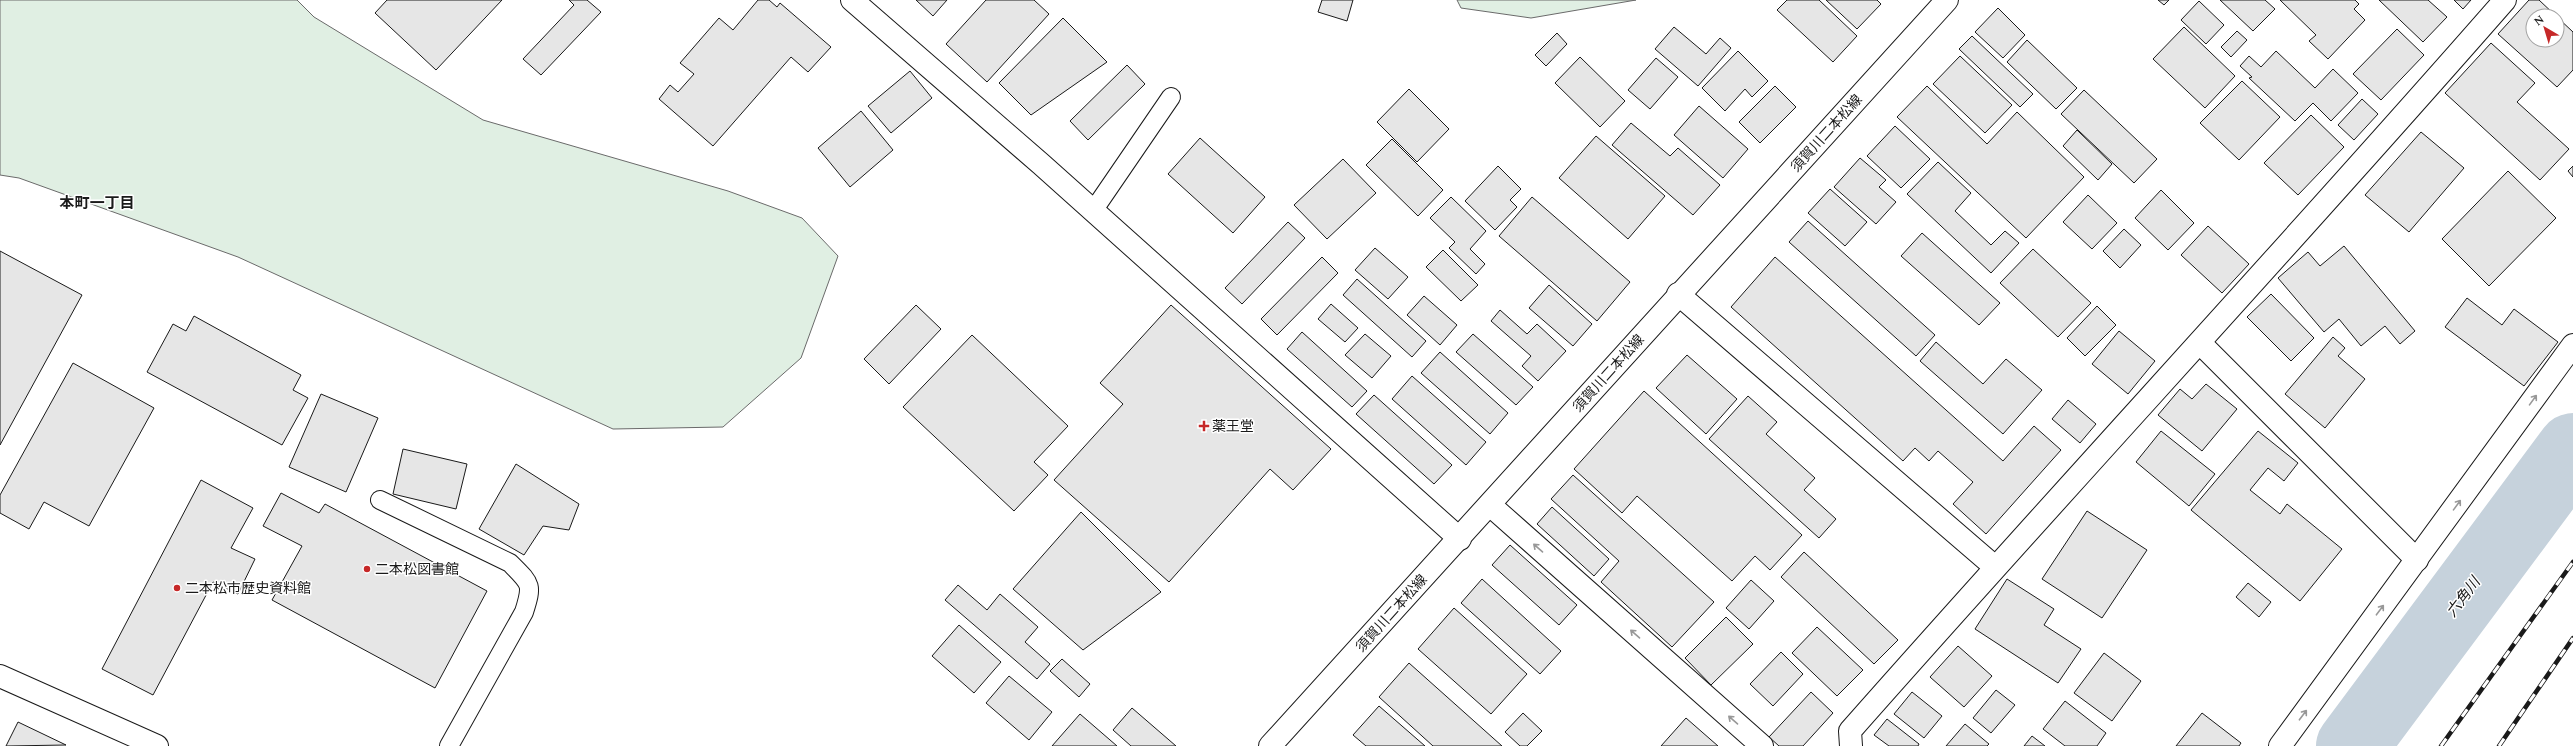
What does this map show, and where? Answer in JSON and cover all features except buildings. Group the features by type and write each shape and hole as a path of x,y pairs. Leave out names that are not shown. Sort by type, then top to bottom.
{"street":[{"path":"852,0 1093,211 1460,539"},
{"name":"須賀川二本松線","path":"1270,746 1460,539 1678,294 1947,0"},
{"path":"1851,746 1850,730 1995,567 2200,343 2506,0"},
{"path":"1678,294 1995,567"},
{"path":"2200,343 2417,560"},
{"path":"2280,746 2573,345"},
{"path":"1490,505 1762,746"},
{"path":"0,676 157,746"}],"lane":[{"path":"1093,211 1171,97"},
{"path":"380,500 510,563 527,580 531,591 524,612 449,746"}],"green space":[{"path":"0,0 297,0 314,17 483,120 728,191 802,218 838,256 801,358 723,427 613,429 238,257 19,178 0,175"},
{"path":"1457,0 1636,0 1531,18 1461,8"}],"waterway":[{"name":"六角川","path":"2352,746 2573,449"}],"railway":[{"path":"2441,746 2573,562"},
{"path":"2499,746 2573,638"}],"place":[{"name":"薬王堂","path":"1204,426"},
{"name":"二本松図書館","path":"367,569"},
{"name":"二本松市歴史資料館","path":"177,588"}],"district":[{"name":"本町一丁目","path":"97,203"}]}
